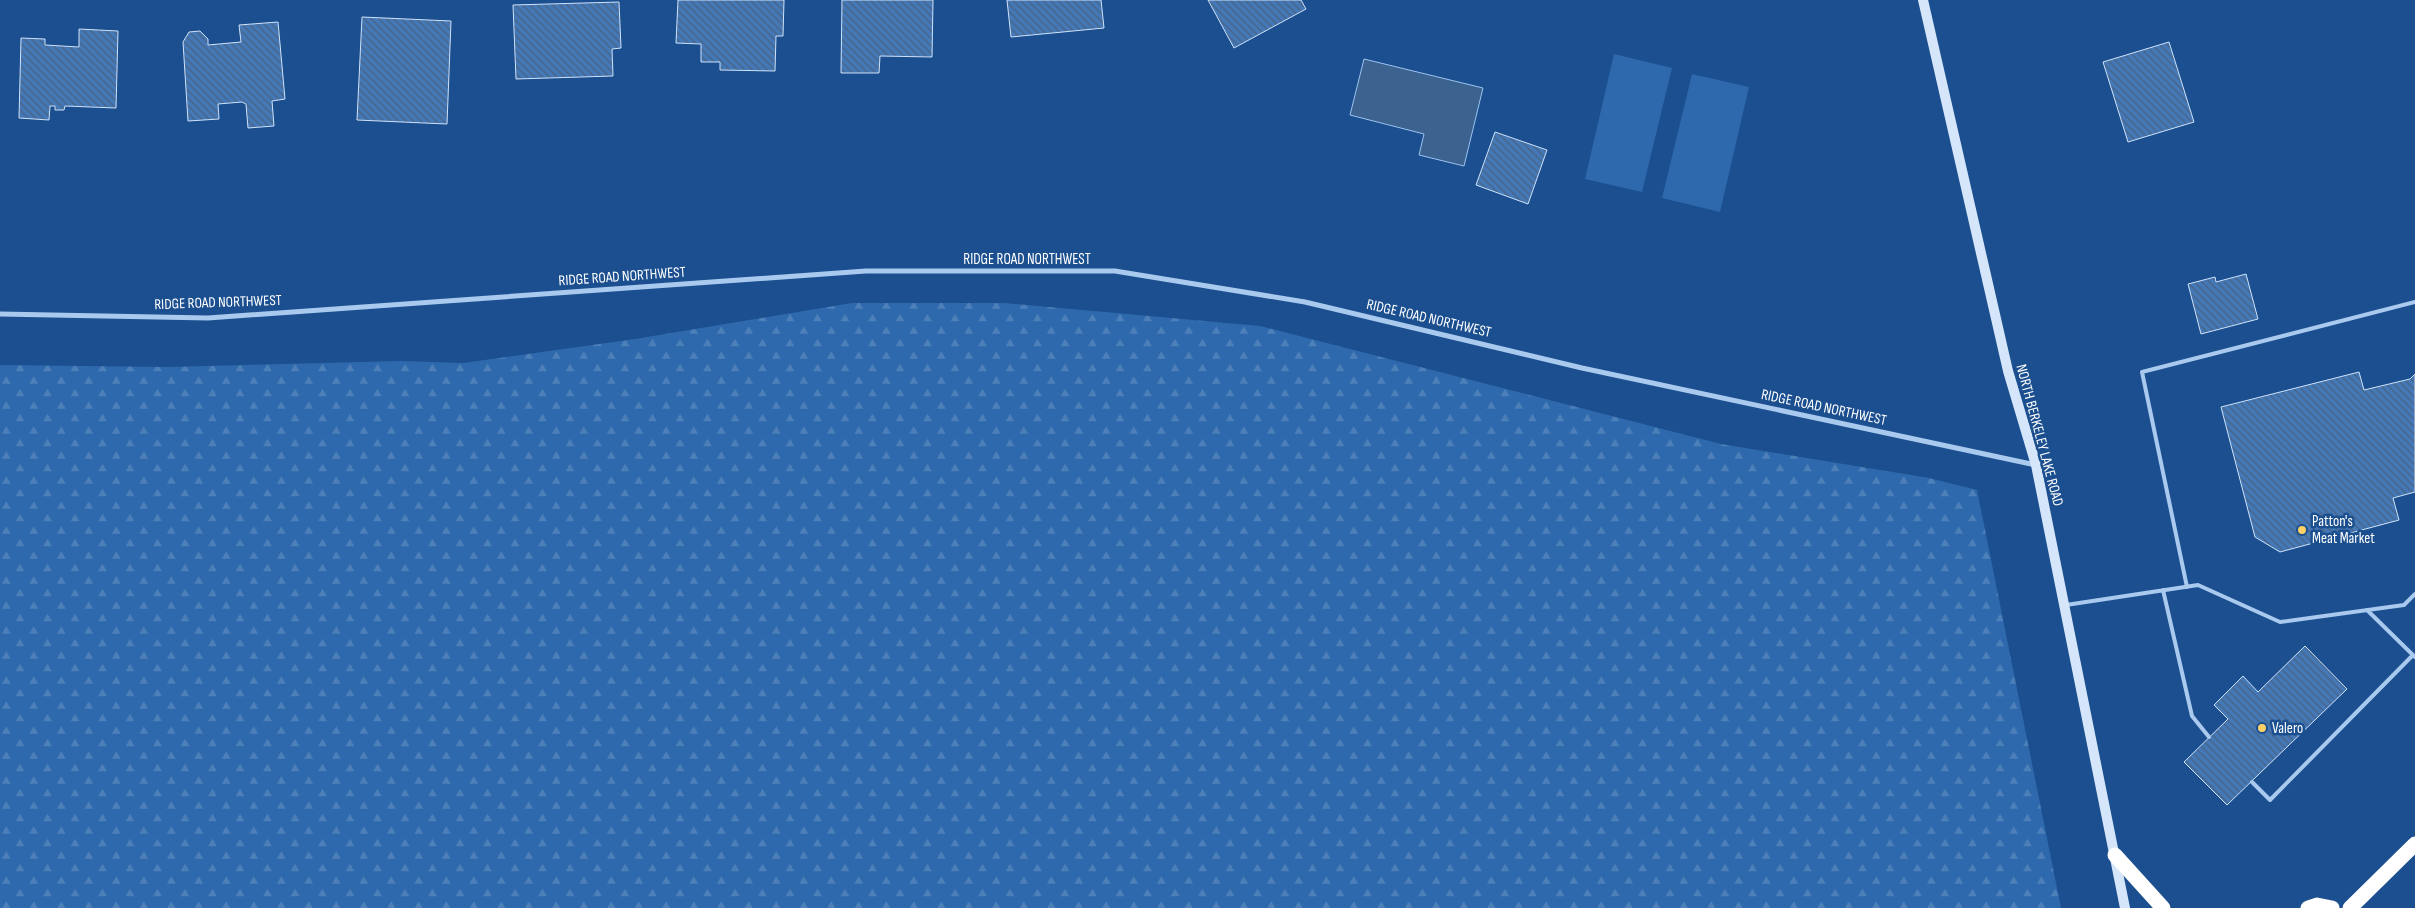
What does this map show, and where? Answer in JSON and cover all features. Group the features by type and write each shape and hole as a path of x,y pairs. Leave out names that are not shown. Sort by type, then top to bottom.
{"highway":[{"path":"2350,908 2415,844"},
{"path":"2115,856 2163,908"},
{"path":"2308,908 2317,905 2332,908"}],"street":[{"name":"NORTH BERKELEY LAKE ROAD","path":"1923,0 2008,371 2036,465 2125,908"},
{"name":"RIDGE ROAD NORTHWEST","path":"0,314 208,318 866,271 1115,271 1305,302 1582,368 2036,465"}],"lane":[{"path":"2187,586 2142,372 2415,302"},
{"path":"2064,606 2198,585 2280,622 2404,605 2415,594"},
{"path":"2163,590 2192,716 2208,737"},
{"path":"2252,782 2270,800 2414,656 2367,610"}],"green space":[{"path":"1614,54 1672,68 1642,192 1585,179"},
{"path":"1692,74 1749,87 1720,212 1662,198"},
{"path":"852,303 1004,303 1260,326 1721,444 1929,478 1977,490 2061,908 0,908 0,365 167,367 401,361 463,363 635,339"}],"shaded area":[{"path":"1364,59 1483,88 1464,166 1419,155 1424,134 1350,115"}],"building":[{"path":"678,0 784,0 783,36 776,36 775,71 720,70 720,62 701,62 701,44 676,43"},
{"path":"842,0 933,0 932,57 880,56 879,73 841,73"},
{"path":"1007,0 1101,0 1104,28 1011,37"},
{"path":"1208,0 1301,0 1306,9 1234,48"},
{"path":"619,2 621,48 612,49 613,76 516,79 513,5"},
{"path":"362,17 451,21 447,124 357,120"},
{"path":"278,22 285,99 272,101 274,126 248,128 246,104 242,102 218,104 219,119 188,121 183,42 189,32 200,31 208,39 208,45 241,42 239,25"},
{"path":"79,29 118,31 116,108 65,106 64,110 55,110 55,106 50,106 49,120 19,118 21,38 45,39 45,45 79,47"},
{"path":"2169,42 2194,122 2128,142 2103,62"},
{"path":"1495,132 1547,150 1528,204 1476,185"},
{"path":"2246,274 2258,319 2201,334 2188,284 2215,277 2216,282"},
{"path":"2359,372 2364,390 2410,379 2415,374 2415,492 2393,498 2399,520 2280,552 2255,537 2221,407"},
{"name":"Valero","path":"2305,646 2347,689 2227,805 2184,762 2228,719 2214,705 2243,676 2258,692"}],"place":[{"name":"Patton's Meat Market","path":"2302,530"},
{"name":"Valero","path":"2262,728"}]}
